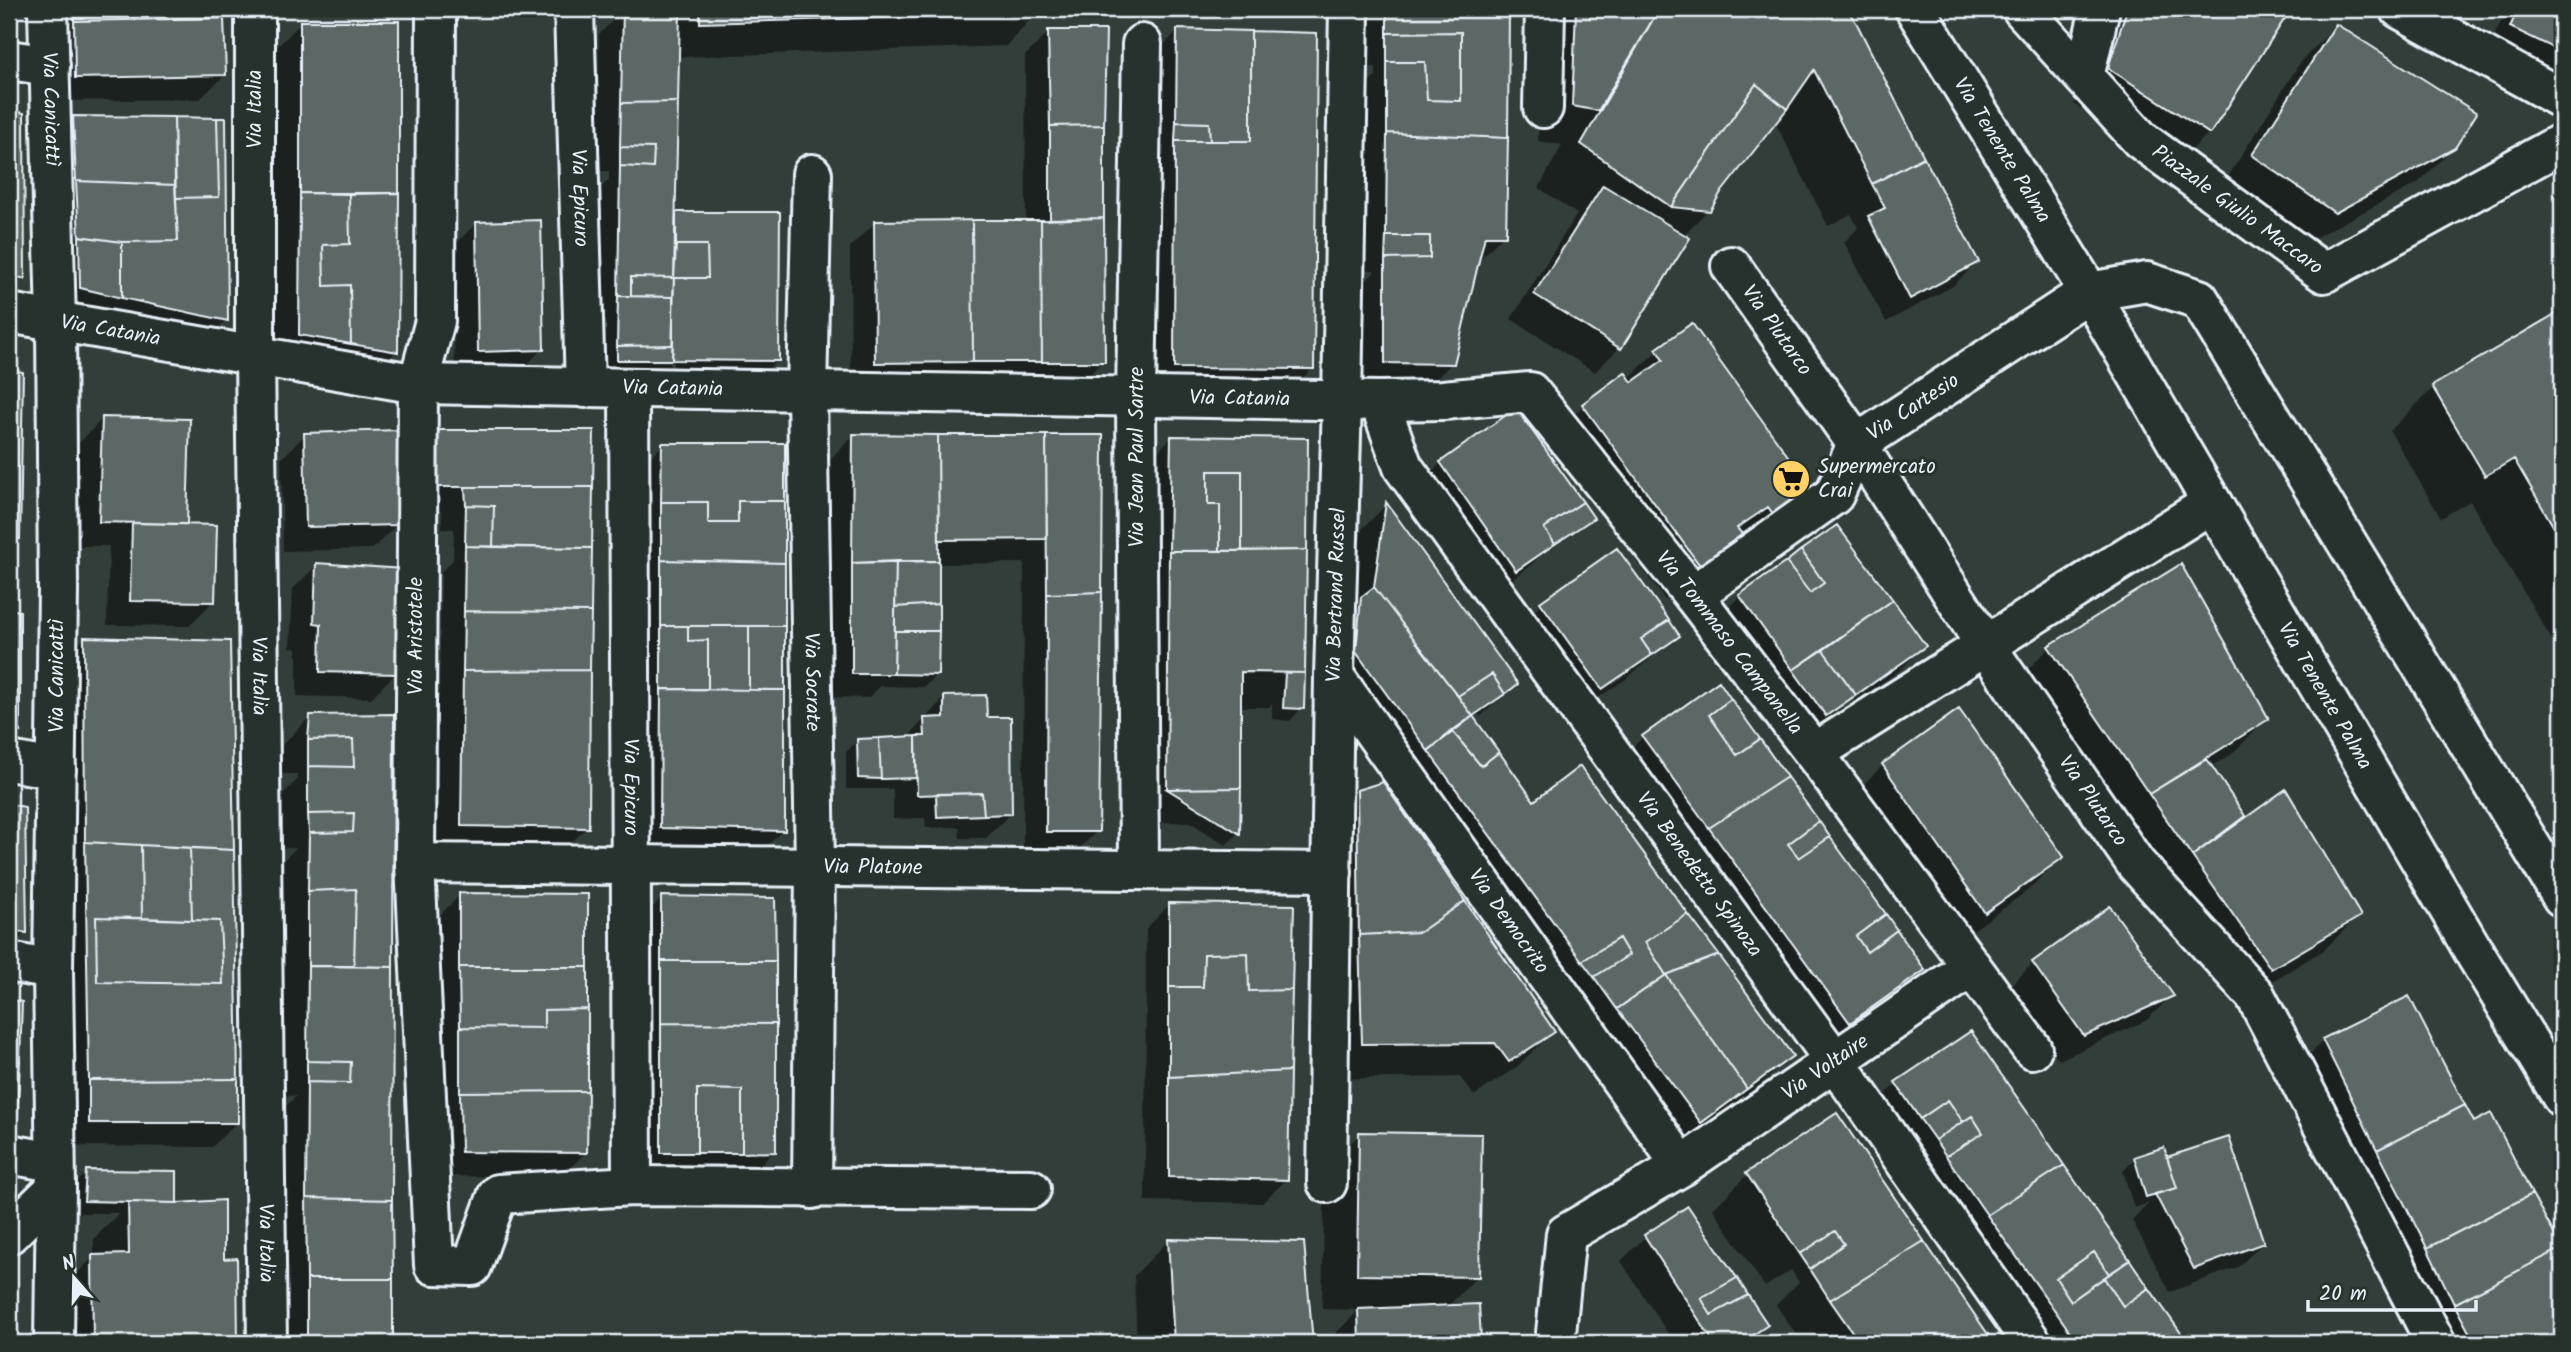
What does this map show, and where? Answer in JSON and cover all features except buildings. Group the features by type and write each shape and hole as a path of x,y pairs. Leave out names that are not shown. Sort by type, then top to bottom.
{"street":[{"name":"Via Canicattì","path":"48,9 56,323 54,1343"},
{"name":"Via Italia","path":"255,9 255,355 267,1343"},
{"name":"Via Aristotele","path":"436,9 435,321 418,384 415,863 434,1265 472,1266 498,1195 632,1186"},
{"name":"Via Epicuro","path":"573,9 585,388"},
{"name":"Via Bertrand Russel","path":"1327,1182 1334,676 1361,401 1349,9"},
{"path":"1543,108 1545,9"},
{"name":"Via Tenente Palma","path":"1915,9 2089,292 2477,957 2562,1097"},
{"name":"Piazzale Giulio Maccaro","path":"2022,9 2141,140 2324,273 2562,143"},
{"path":"2084,77 2100,9"},
{"path":"2400,9 2562,99"},
{"name":"Via Jean Paul Sartre","path":"1139,870 1136,397 1142,44"},
{"path":"9,60 50,66"},
{"name":"Via Socrate","path":"812,174 807,391 814,866 812,1189"},
{"name":"Via Plutarco","path":"1731,266 1857,444 1986,646 2136,864 2255,995 2435,1343"},
{"path":"2089,292 2147,282 2199,299 2562,897"},
{"name":"Via Cartesio","path":"1693,595 1834,495 1857,444 2089,292"},
{"name":"Via Catania","path":"9,313 418,384 1361,401"},
{"name":"Via Epicuro","path":"629,388 632,1186"},
{"name":"Via Tommaso Campanella","path":"1361,401 1443,400 1530,392 1693,595 2032,1049"},
{"name":"Via Benedetto Spinoza","path":"1361,401 1402,467 1834,1060 2032,1343"},
{"path":"1814,754 2212,503"},
{"name":"Via Democrito","path":"1334,676 1682,1166"},
{"path":"9,761 56,769"},
{"name":"Via Platone","path":"415,863 1332,872"},
{"path":"9,962 53,971"},
{"name":"Via Voltaire","path":"1555,1343 1566,1234 1682,1166 1970,968"},
{"path":"9,1154 55,1175 9,1234"},
{"path":"632,1186 1031,1189"}],"place":[{"name":"Supermercato Crai","path":"1791,479"}]}
